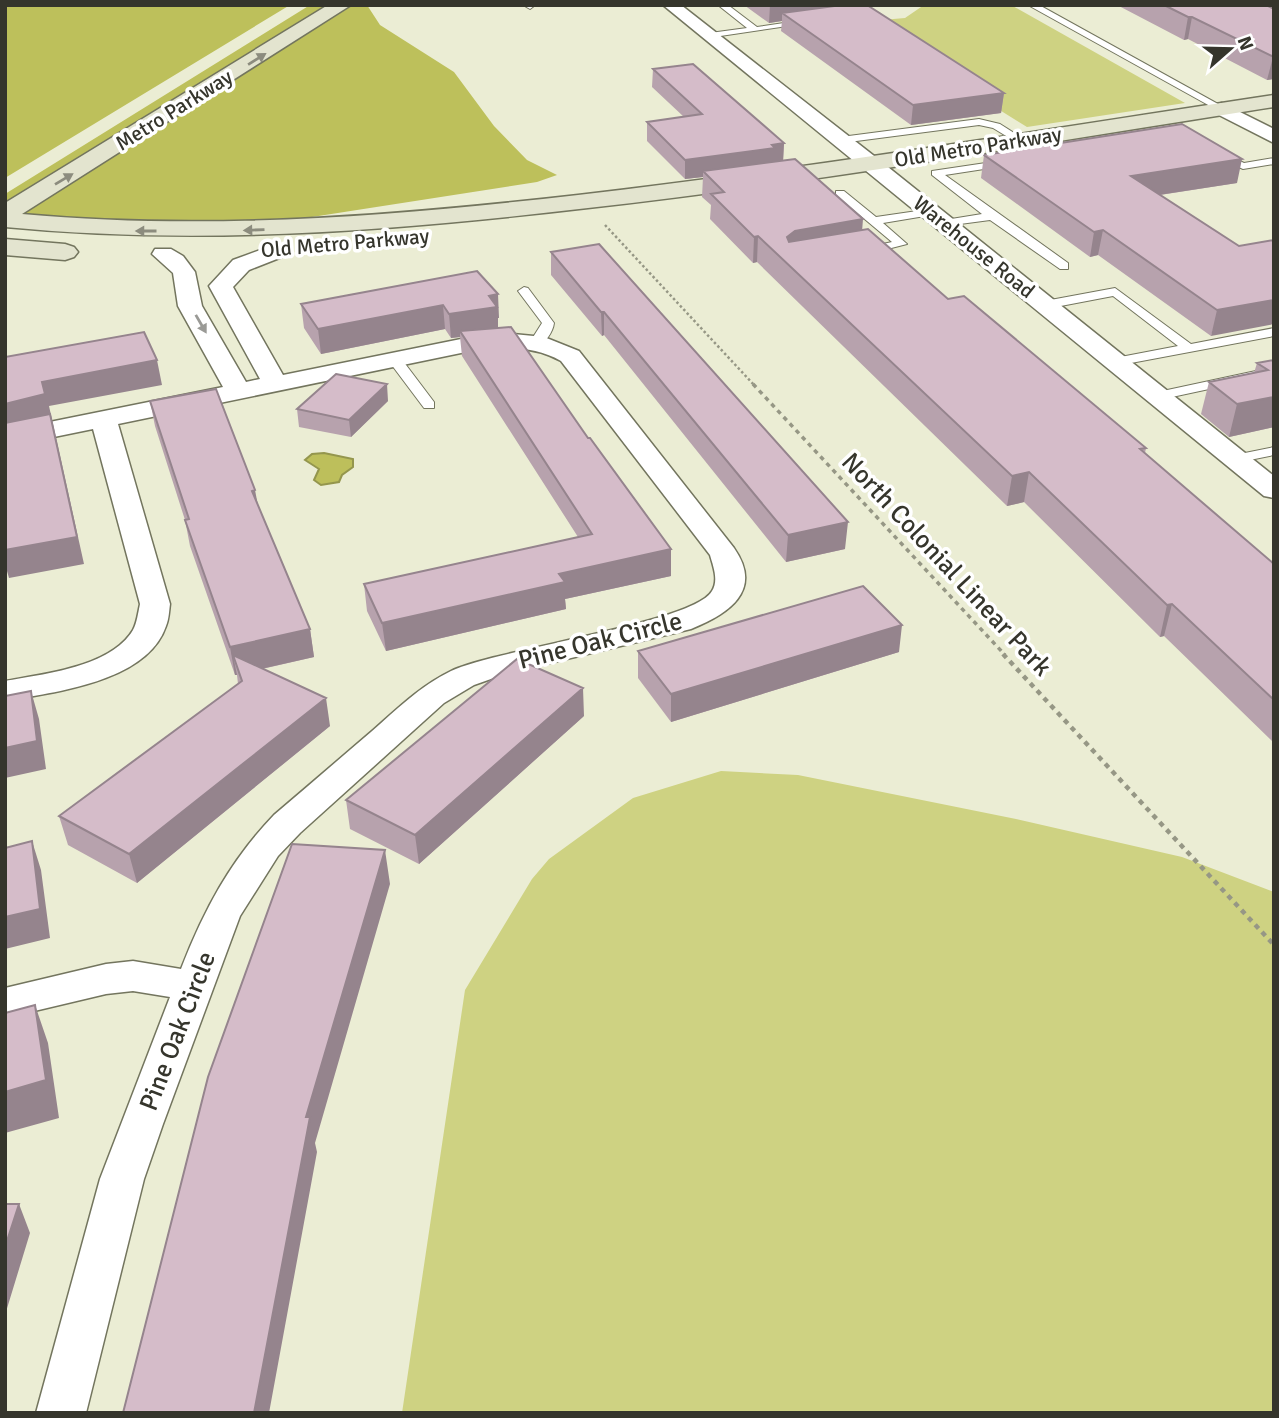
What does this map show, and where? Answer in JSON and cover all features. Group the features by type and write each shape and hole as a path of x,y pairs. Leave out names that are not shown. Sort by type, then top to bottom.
{"street":[{"name":"Metro Parkway","path":"5,214 342,5"},
{"name":"Warehouse Road","path":"671,5 871,163 1274,490"},
{"name":"Old Metro Parkway","path":"5,220 124,231 222,231 357,225 487,213 682,191 871,163 1017,151 1274,101"},
{"path":"1222,109 1274,137"},
{"name":"Old Metro Parkway","path":"131,253 274,252 422,237 592,210 682,191"},
{"path":"422,237 474,225 490,218 491,215 487,213"},
{"path":"5,247 83,252"},
{"path":"187,291 221,286 241,265 274,252"},
{"path":"163,254 184,272 190,306 239,392"},
{"path":"221,286 276,385"},
{"name":"Pine Oak Circle","path":"5,439 497,340 536,341 559,348 570,356 724,554 732,577 729,591 703,613 680,622 494,667 463,678 432,696 265,846 222,914 122,1179 61,1413"},
{"path":"218,354 255,346"},
{"path":"5,691 70,678 113,664 140,644 155,619 155,604 104,419"},
{"path":"5,1003 106,979 133,976 194,986"}],"lane":[{"path":"722,5 755,30"},
{"path":"1032,5 1222,109"},
{"path":"710,36 808,23"},
{"path":"841,140 979,122 996,126 1017,151 936,173 1064,266"},
{"path":"1209,148 1243,166 1267,174"},
{"path":"1243,166 1274,161"},
{"path":"840,193 901,244 848,254"},
{"path":"874,221 992,216"},
{"path":"524,291 548,323 547,330 536,341"},
{"path":"1045,305 1115,292 1189,348"},
{"path":"1115,362 1274,332"},
{"path":"394,360 429,405"},
{"path":"1158,396 1274,371"},
{"path":"1236,459 1274,451"}],"path":[{"name":"North Colonial Linear Park","path":"592,210 1274,945"}],"green space":[{"path":"924,5 1011,5 1185,103 1027,127 859,22 905,18"},
{"path":"721,771 798,775 1016,819 1182,857 1274,892 1274,1413 402,1413 465,990 532,879 549,859 633,798"}],"shaded area":[{"path":"5,5 290,5 5,178"},
{"path":"310,5 332,5 5,206 5,194"},
{"path":"353,5 367,5 380,25 454,72 494,126 527,160 557,175 537,182 254,226 16,216"},
{"path":"324,453 353,459 353,467 342,475 339,482 321,485 314,480 319,469 305,460 312,454"}],"building":[{"path":"842,5 867,5 1004,93 913,105 782,13"},
{"path":"1164,5 1266,5 1274,9 1274,57 1192,17"},
{"path":"693,64 784,143 772,145 775,148 685,160 647,122 702,114 653,69"},
{"path":"1182,124 1242,159 1131,176 1239,246 1274,240 1274,300 1217,310 1103,230 1094,232 984,155"},
{"path":"795,159 863,219 795,231 787,237 789,242 868,229 948,299 964,296 1146,448 1140,449 1274,564 1274,700 1172,604 1167,605 1029,472 1012,476 758,236 754,237 711,194 724,192 703,171"},
{"path":"599,244 848,522 788,535 604,312 601,312 551,252"},
{"path":"477,271 498,294 489,296 497,307 449,314 443,305 318,329 301,304"},
{"path":"511,327 588,438 671,549 559,574 565,582 382,623 364,584 592,534 460,331"},
{"path":"144,332 157,360 42,382 45,394 5,404 5,357"},
{"path":"1274,360 1274,397 1237,404 1209,382 1268,370 1257,363"},
{"path":"336,374 387,384 349,420 297,409"},
{"path":"216,389 255,490 252,491 310,629 230,647 185,520 189,519 150,401"},
{"path":"50,414 77,537 5,550 5,423"},
{"path":"863,586 902,625 671,694 638,651"},
{"path":"233,655 326,698 129,854 59,816 242,681"},
{"path":"517,659 583,688 415,835 346,800"},
{"path":"31,691 37,741 5,748 5,696"},
{"path":"32,841 40,909 5,917 5,848"},
{"path":"292,844 385,850 306,1117 310,1117 254,1413 123,1413 208,1077"},
{"path":"35,1005 46,1080 5,1092 5,1013"},
{"path":"5,1204 19,1204 5,1247"}]}
